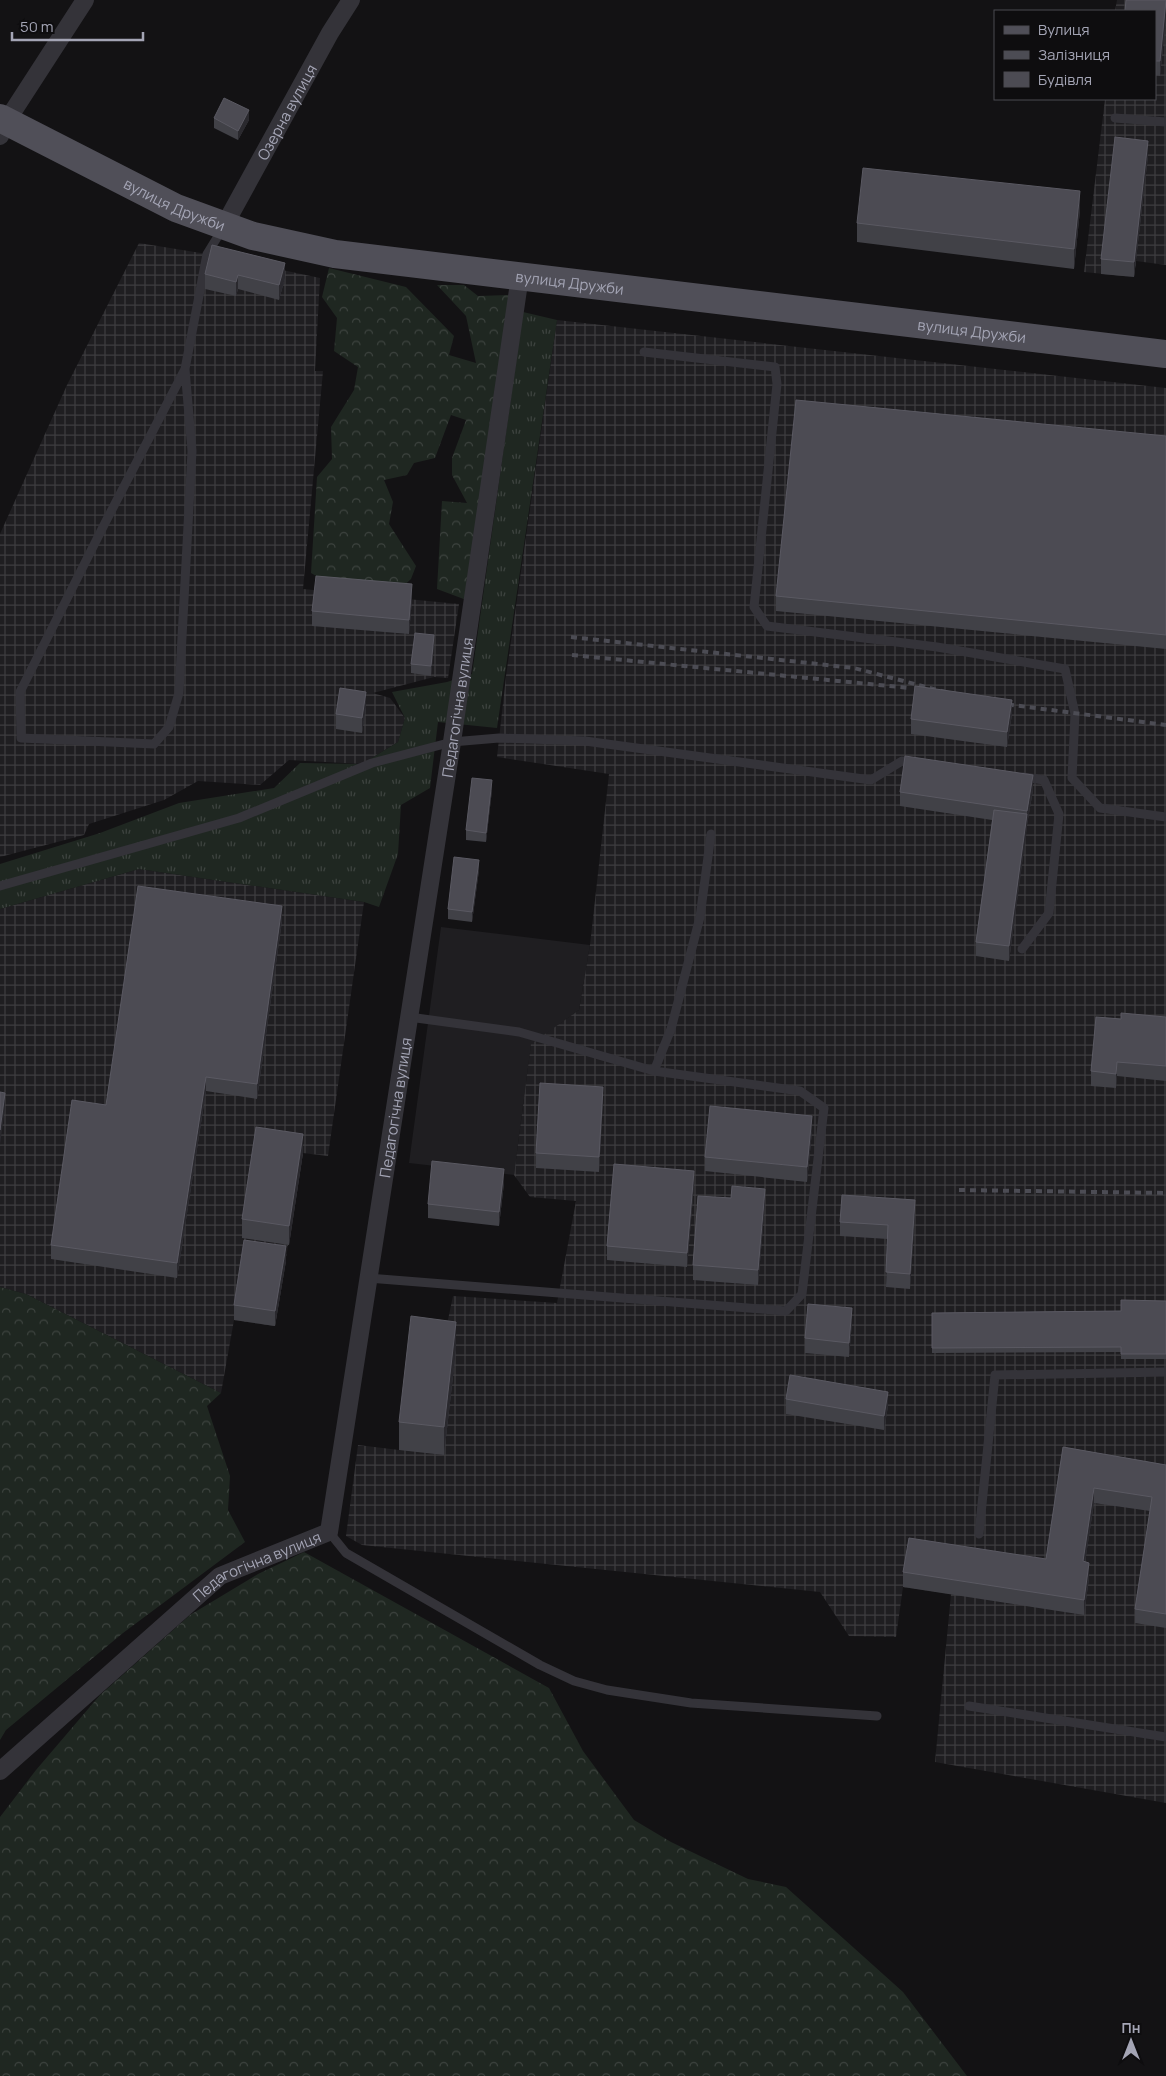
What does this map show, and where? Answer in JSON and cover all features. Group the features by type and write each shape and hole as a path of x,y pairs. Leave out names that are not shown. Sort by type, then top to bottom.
{"main road":[{"name":"вулиця Дружби","path":"2,125 176,208 253,236 335,254 1166,350"}],"street":[{"path":"2,125 85,0"},
{"name":"Озерна вулиця","path":"224,226 330,33 351,0"},
{"name":"Педагогічна вулиця","path":"0,1771 220,1576 329,1532 452,742 520,276"}],"lane":[{"path":"1115,118 1166,122"},
{"path":"186,369 20,692 21,738 154,744 169,727 179,692 192,451 186,369 207,254 224,226"},
{"path":"644,352 774,367 777,384 754,607 768,626 937,647 1064,669 1075,714 1072,778 1100,808 1166,817"},
{"path":"0,886 239,818 372,763 452,742 499,738 585,741 871,780 902,761 921,764"},
{"path":"1016,776 1044,780 1059,814 1049,912 1022,949"},
{"path":"654,1071 671,1029 700,917 711,834"},
{"path":"368,1278 786,1311 802,1294 824,1108 800,1091 654,1071 519,1032 409,1017"},
{"path":"979,1534 995,1375 1166,1372"},
{"path":"329,1532 346,1553 540,1666 574,1680 607,1690 691,1703 877,1716"},
{"path":"969,1706 1166,1737"}],"shaded area":[{"path":"1117,0 1166,0 1166,265 1136,261 1134,277 1084,272 1105,100 1156,100 1156,10 1115,10"},
{"path":"139,243 207,254 320,278 315,371 323,371 303,589 459,604 448,678 434,677 373,693 390,698 405,718 398,742 362,764 289,760 260,785 198,781 164,800 89,824 84,835 0,857 0,534 67,385"},
{"path":"557,320 1166,388 1166,1803 935,1762 951,1594 903,1587 896,1637 849,1636 820,1592 362,1545 346,1536 358,1445 399,1450 442,1348 453,1296 557,1303 576,1201 530,1197 514,1175 531,1044 579,1010 590,945 609,774 497,757 506,676"},
{"path":"139,869 364,902 328,1156 303,1153 275,1326 234,1320 221,1393 26,1294 0,1287 0,909"},
{"path":"441,927 590,945 579,1010 531,1045 514,1175 409,1163"}],"green space":[{"path":"329,268 406,287 454,336 449,355 476,363 466,316 437,285 464,285 478,296 508,295 511,310 469,601 437,589 442,501 467,503 452,475 452,458 466,420 451,415 435,458 414,463 407,475 384,480 393,502 389,524 416,566 411,579 396,593 330,584 311,573 317,477 332,459 331,427 354,390 358,367 334,351 337,318 322,297"},
{"path":"523,312 557,320 497,728 438,722 430,788 401,805 398,854 379,907 364,902 139,869 0,909 0,864 100,833 179,803 274,788 300,763 362,764 398,742 405,718 392,692 447,682 472,674"},
{"path":"0,1287 26,1294 221,1393 207,1406 230,1476 228,1510 245,1542 123,1633 6,1730 0,1740"},
{"path":"304,1552 549,1688 583,1751 634,1820 671,1842 748,1879 786,1887 903,1992 967,2076 0,2076 0,1817 36,1770 100,1695 190,1615 258,1574"}],"building":[{"path":"1126,0 1166,0 1160,61 1156,61 1156,10 1125,10"},
{"path":"224,98 249,110 238,131 214,118"},
{"path":"1115,137 1148,141 1134,262 1101,259"},
{"path":"863,168 1080,191 1074,249 857,223"},
{"path":"212,245 285,263 279,285 238,275 236,282 205,274"},
{"path":"796,400 1166,436 1166,635 776,596"},
{"path":"316,576 412,584 409,620 312,611"},
{"path":"415,633 434,635 431,666 411,664"},
{"path":"915,686 1012,700 1007,732 911,719"},
{"path":"340,688 366,692 362,718 336,714"},
{"path":"905,756 1033,775 1027,811 900,792"},
{"path":"472,778 492,780 486,833 466,830"},
{"path":"994,810 1027,814 1009,946 976,942"},
{"path":"454,857 479,860 472,912 448,909"},
{"path":"138,886 282,906 257,1084 206,1077 177,1263 51,1245 72,1100 106,1105"},
{"path":"1121,1013 1166,1017 1166,1066 1117,1062 1116,1074 1091,1071 1096,1017 1121,1019"},
{"path":"540,1083 603,1087 599,1157 536,1153"},
{"path":"0,1092 5,1093 0,1130"},
{"path":"710,1106 812,1116 807,1167 705,1157"},
{"path":"256,1127 303,1134 289,1226 242,1219"},
{"path":"432,1161 504,1169 499,1212 428,1204"},
{"path":"614,1164 694,1171 687,1253 607,1246"},
{"path":"732,1186 765,1189 758,1270 693,1265 698,1196 731,1198"},
{"path":"842,1195 915,1200 910,1274 886,1272 888,1225 840,1222"},
{"path":"244,1240 286,1246 275,1311 234,1305"},
{"path":"1121,1300 1166,1301 1166,1354 1121,1354 1121,1347 932,1348 932,1313 1121,1311"},
{"path":"808,1304 852,1308 849,1343 805,1338"},
{"path":"411,1316 456,1322 444,1427 399,1422"},
{"path":"790,1375 888,1392 884,1416 786,1399"},
{"path":"1063,1447 1166,1465 1166,1614 1135,1609 1152,1497 1094,1488 1083,1561 1089,1563 1084,1600 903,1572 909,1538 1046,1559"}],"railway":[{"path":"571,637 854,668 949,693"},
{"path":"572,655 910,688"},
{"path":"997,703 1166,725"},
{"path":"959,1190 1166,1193"}]}
